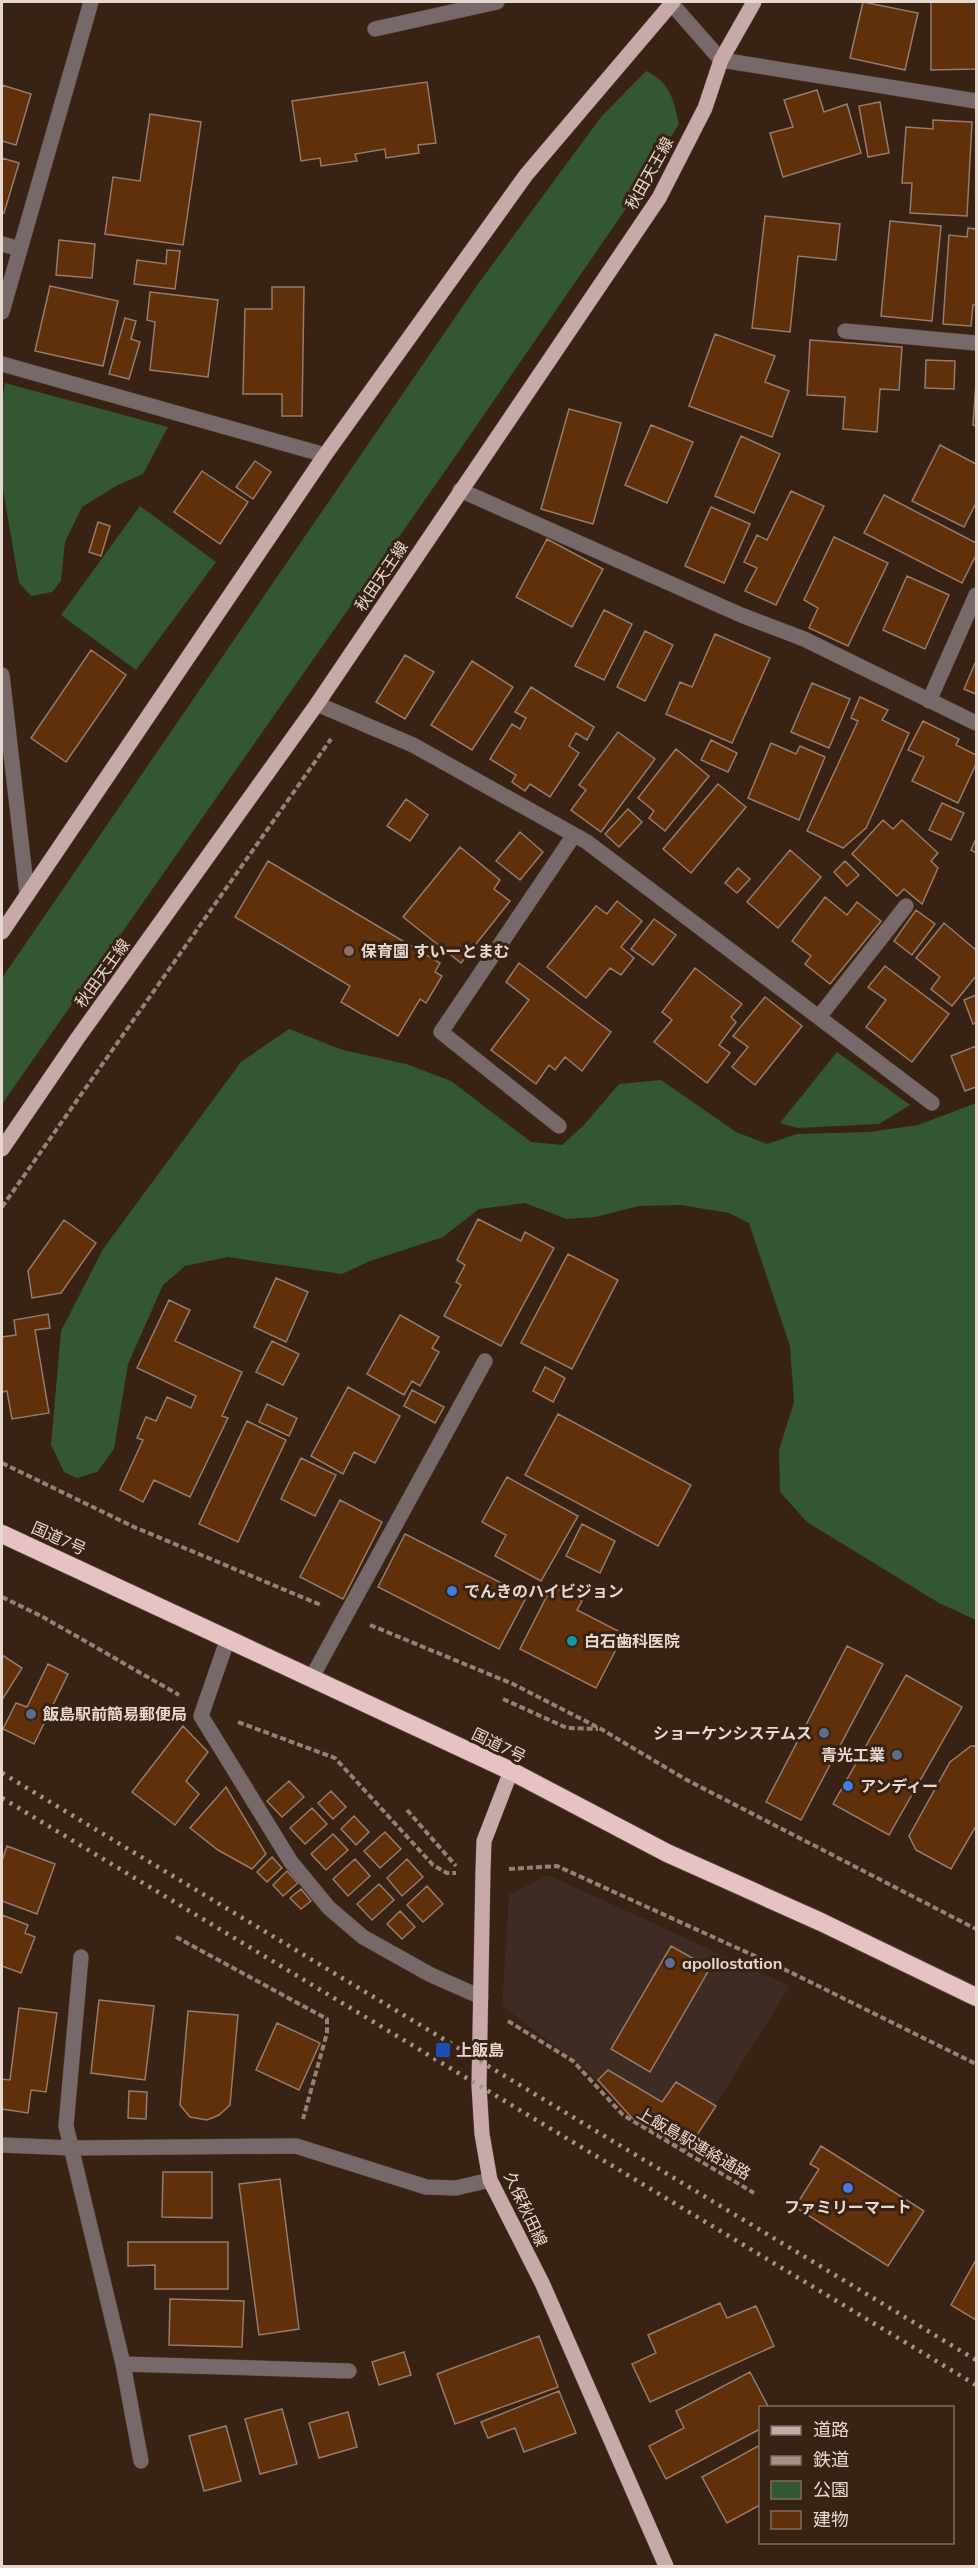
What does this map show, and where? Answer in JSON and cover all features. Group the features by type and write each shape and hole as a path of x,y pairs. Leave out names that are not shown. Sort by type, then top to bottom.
{"highway":[{"name":"国道7号","path":"2,1534 511,1771 667,1852 821,1922 976,1997"}],"main road":[{"path":"2,932 325,455 526,175 672,2"},
{"name":"秋田天王線","path":"2,1149 77,1038 317,704 659,198 705,108 721,60 754,2"},
{"name":"久保秋田線","path":"511,1771 484,1840 479,2086 482,2134 490,2180 543,2285 666,2566"}],"street":[{"path":"2,312 91,2"},
{"path":"375,30 497,2"},
{"path":"672,2 721,60 976,101"},
{"path":"2,243 20,249"},
{"path":"846,331 976,343"},
{"path":"2,364 325,455"},
{"path":"460,490 741,615 804,639 976,723"},
{"path":"929,700 976,595"},
{"path":"2,675 27,894"},
{"path":"317,704 413,746 587,842 932,1103"},
{"path":"559,1126 441,1032 574,835"},
{"path":"819,1017 906,906"},
{"path":"312,1677 344,1614 485,1361"},
{"path":"228,1638 201,1716 291,1862 329,1908 363,1937 481,2001"},
{"path":"81,1957 66,2126 123,2364 141,2461"},
{"path":"2,2145 72,2148 296,2146 426,2187 456,2188 490,2180"},
{"path":"123,2364 349,2371"}],"path":[{"path":"2,1207 346,717"},
{"path":"2,1463 134,1527 513,1684 601,1729 685,1779 976,1929"},
{"path":"2,1597 71,1632 203,1709 335,1758 433,1864 447,1873 557,1866 790,1972 976,2064"},
{"path":"503,1699 567,1728 601,1729"},
{"path":"407,1810 452,1861"},
{"path":"176,1937 327,2019 327,2032 296,2146"},
{"name":"上飯島駅連絡通路","path":"481,2001 573,2061 623,2115 754,2193"}],"shaded area":[{"path":"548,1875 790,1986 687,2150 632,2118 586,2069 502,2006 509,1895"}],"green space":[{"path":"646,71 666,86 673,99 679,124 625,210 450,464 2,1104 2,978 478,284 601,117"},
{"path":"5,383 168,427 143,474 118,485 82,507 65,542 61,581 52,592 31,596 19,583 2,484 2,401"},
{"path":"140,506 216,562 136,670 61,615"},
{"path":"289,1029 343,1050 406,1064 451,1081 531,1142 562,1145 583,1126 619,1084 661,1080 736,1132 767,1144 797,1134 869,1132 918,1125 976,1103 976,1620 939,1603 807,1522 780,1492 779,1450 794,1402 790,1346 749,1223 729,1213 681,1205 639,1206 595,1217 567,1219 525,1203 479,1209 443,1237 370,1261 342,1274 228,1257 185,1266 163,1285 128,1364 114,1449 97,1472 77,1478 64,1472 51,1445 61,1331 103,1249 241,1062"},
{"path":"837,1052 910,1105 879,1124 798,1128 780,1123"}],"building":[{"path":"863,2 918,13 905,70 850,58"},
{"path":"931,2 976,2 976,69 931,70"},
{"path":"427,82 436,143 418,145 419,153 386,158 385,149 355,154 357,161 321,166 320,158 301,161 292,101"},
{"path":"2,85 31,94 16,145 2,141"},
{"path":"817,90 824,112 847,104 861,153 783,177 770,133 793,127 784,100"},
{"path":"880,102 889,153 868,157 859,106"},
{"path":"150,114 201,122 183,245 105,234 113,177 140,181"},
{"path":"933,120 972,122 967,216 910,213 912,183 902,183 906,127 933,129"},
{"path":"2,158 19,163 4,213 2,213"},
{"path":"765,216 840,224 836,260 798,256 790,332 752,328"},
{"path":"890,221 941,226 932,321 881,316"},
{"path":"968,228 976,229 976,305 973,305 971,326 943,324 949,235 967,237"},
{"path":"59,240 95,244 92,278 56,275"},
{"path":"167,250 180,251 175,289 134,284 137,260 166,264"},
{"path":"50,286 118,301 103,366 35,351"},
{"path":"272,287 304,287 302,416 282,416 282,394 243,394 245,309 272,309"},
{"path":"150,292 218,300 208,377 150,370 155,322 147,320"},
{"path":"125,318 136,321 131,339 140,342 129,379 109,374"},
{"path":"715,334 775,356 765,382 789,391 772,437 689,406"},
{"path":"810,340 902,347 899,390 880,389 877,432 843,429 845,397 807,395"},
{"path":"926,360 955,361 954,389 925,388"},
{"path":"976,383 976,426 973,425"},
{"path":"569,409 621,423 593,524 541,509"},
{"path":"651,425 693,442 667,503 625,485"},
{"path":"741,436 780,454 754,513 715,496"},
{"path":"940,445 976,464 976,503 964,527 912,501"},
{"path":"255,461 271,472 253,499 236,487"},
{"path":"202,471 248,502 220,544 174,512"},
{"path":"791,491 824,506 776,605 745,591 757,568 744,562 757,535 767,540"},
{"path":"884,495 976,543 976,555 962,583 864,533"},
{"path":"711,507 750,524 724,583 685,566"},
{"path":"98,522 110,526 101,556 89,552"},
{"path":"834,537 888,563 848,646 809,628 818,608 804,600"},
{"path":"547,539 603,569 572,627 516,597"},
{"path":"907,576 949,595 925,649 883,630"},
{"path":"604,610 632,624 604,680 575,666"},
{"path":"645,631 673,645 645,701 617,687"},
{"path":"715,634 770,658 732,743 666,714 680,682 692,687"},
{"path":"91,650 126,675 66,762 31,738"},
{"path":"405,655 434,672 405,719 376,702"},
{"path":"472,661 513,687 472,750 431,725"},
{"path":"976,661 976,694 964,689"},
{"path":"812,683 850,699 829,748 791,732"},
{"path":"531,687 594,727 587,740 576,733 569,746 579,753 550,797 530,784 525,791 512,782 516,775 490,759 512,724 520,729 526,718 515,712"},
{"path":"860,697 888,710 882,720 909,733 866,828 843,848 807,831 858,721 851,718"},
{"path":"923,721 959,739 956,745 976,755 976,764 958,803 912,781 924,757 908,750"},
{"path":"618,732 655,759 601,832 571,810 586,790 579,785"},
{"path":"711,740 737,753 728,772 701,760"},
{"path":"771,743 796,754 800,746 825,757 799,820 748,798"},
{"path":"676,749 709,776 665,831 649,818 654,811 638,798"},
{"path":"718,784 746,807 691,873 663,849"},
{"path":"406,799 428,815 410,841 387,826"},
{"path":"942,803 964,813 951,840 929,830"},
{"path":"628,809 642,822 619,847 605,834"},
{"path":"883,820 893,829 902,820 938,853 931,861 938,868 922,904 904,889 897,896 852,854"},
{"path":"520,832 543,852 520,880 496,861"},
{"path":"976,839 976,853 971,850"},
{"path":"460,847 500,880 494,889 510,901 461,963 403,917"},
{"path":"790,850 821,877 778,928 747,902"},
{"path":"268,861 440,963 435,972 442,976 426,1003 420,999 398,1036 341,1002 350,986 235,917"},
{"path":"845,861 859,875 847,886 834,872"},
{"path":"738,868 750,879 737,893 725,883"},
{"path":"825,897 847,915 857,902 881,921 830,984 805,964 811,956 792,941"},
{"path":"617,901 642,921 621,947 634,958 621,975 610,968 586,998 547,967 596,906 607,914"},
{"path":"916,910 935,924 912,955 894,941"},
{"path":"654,919 676,935 653,965 631,949"},
{"path":"944,923 976,950 976,976 952,1006 931,989 940,977 916,958"},
{"path":"519,963 611,1032 582,1071 565,1057 555,1070 549,1065 536,1084 491,1050 529,1000 506,982"},
{"path":"885,966 949,1014 912,1062 866,1027 886,1000 868,987"},
{"path":"695,968 742,1004 731,1017 736,1022 719,1045 730,1053 707,1083 654,1042 672,1020 662,1012"},
{"path":"976,995 976,1023 973,1024 964,1000"},
{"path":"765,997 802,1026 755,1085 732,1067 748,1047 733,1036"},
{"path":"976,1046 976,1087 965,1091 951,1056"},
{"path":"478,1219 521,1241 525,1232 554,1248 501,1346 444,1316 461,1285 456,1282 465,1265 457,1260"},
{"path":"64,1220 96,1243 61,1293 32,1298 28,1271"},
{"path":"568,1254 618,1280 572,1369 521,1343"},
{"path":"276,1278 308,1292 286,1342 254,1327"},
{"path":"169,1300 190,1310 175,1341 242,1372 222,1416 228,1418 190,1497 154,1480 143,1502 120,1490 143,1440 137,1438 146,1417 156,1421 167,1397 191,1408 196,1396 137,1368"},
{"path":"48,1314 50,1328 35,1330 49,1413 12,1419 7,1391 2,1392 2,1337 16,1335 14,1320"},
{"path":"400,1315 439,1337 432,1348 439,1352 420,1386 412,1381 404,1395 367,1374"},
{"path":"272,1341 299,1354 283,1385 256,1372"},
{"path":"545,1367 565,1378 553,1402 533,1391"},
{"path":"348,1387 400,1416 375,1463 354,1452 343,1474 311,1456"},
{"path":"412,1390 444,1407 435,1423 404,1406"},
{"path":"267,1404 297,1418 289,1436 259,1422"},
{"path":"558,1414 691,1485 658,1546 525,1475"},
{"path":"247,1421 286,1440 238,1542 199,1524"},
{"path":"301,1458 336,1475 315,1516 281,1499"},
{"path":"507,1477 578,1516 541,1581 495,1556 506,1535 482,1522"},
{"path":"340,1500 382,1522 343,1599 300,1577"},
{"path":"582,1524 615,1541 600,1573 566,1556"},
{"name":"でんきのハイビジョン","path":"405,1534 527,1596 499,1649 378,1587"},
{"name":"白石歯科医院","path":"552,1586 582,1601 577,1610 624,1634 596,1688 520,1649"},
{"name":"ショーケンシステムス","path":"847,1646 883,1664 801,1820 766,1802"},
{"path":"2,1655 22,1668 2,1700"},
{"path":"48,1664 68,1674 34,1744 3,1729 16,1703 27,1707"},
{"name":"青光工業","path":"906,1675 962,1707 889,1835 833,1804"},
{"path":"183,1726 208,1752 186,1781 199,1794 175,1825 132,1792"},
{"path":"971,1746 976,1746 976,1826 951,1869 916,1850 909,1836 950,1762"},
{"path":"289,1781 304,1797 282,1817 267,1801"},
{"path":"226,1787 266,1854 252,1869 218,1850 190,1828"},
{"path":"331,1791 346,1807 333,1819 318,1803"},
{"path":"312,1808 327,1824 305,1844 290,1828"},
{"path":"354,1816 369,1832 356,1845 341,1829"},
{"path":"385,1832 401,1849 380,1868 364,1851"},
{"path":"333,1834 348,1850 326,1870 311,1854"},
{"path":"7,1846 55,1864 37,1914 2,1901 2,1861"},
{"path":"272,1857 282,1868 267,1882 257,1872"},
{"path":"355,1859 370,1876 348,1896 333,1879"},
{"path":"407,1859 423,1877 402,1896 387,1878"},
{"path":"287,1871 298,1883 283,1896 273,1885"},
{"path":"379,1884 394,1900 372,1920 357,1904"},
{"path":"427,1886 443,1904 423,1922 407,1905"},
{"path":"301,1889 311,1901 301,1909 290,1898"},
{"path":"400,1911 415,1927 402,1939 387,1924"},
{"path":"2,1915 28,1925 25,1933 35,1937 21,1973 2,1966"},
{"path":"671,1946 710,1968 650,2072 611,2049"},
{"path":"99,2000 154,2006 145,2080 91,2073"},
{"path":"19,2008 57,2013 46,2092 31,2090 28,2113 2,2109 2,2079 10,2080"},
{"path":"188,2011 238,2015 230,2105 219,2115 207,2120 190,2117 180,2105"},
{"path":"277,2023 320,2043 299,2090 256,2070"},
{"path":"608,2070 662,2102 676,2082 716,2106 687,2150 632,2118 598,2080"},
{"path":"129,2091 147,2092 146,2119 128,2118"},
{"name":"ファミリーマート","path":"821,2146 924,2211 888,2266 795,2207 819,2169 810,2164"},
{"path":"163,2172 212,2172 212,2218 162,2217"},
{"path":"280,2179 299,2329 259,2335 239,2184"},
{"path":"128,2242 228,2242 228,2289 155,2289 155,2265 128,2266"},
{"path":"976,2260 976,2320 951,2305"},
{"path":"170,2299 244,2301 242,2347 169,2345"},
{"path":"720,2303 727,2318 756,2306 774,2346 650,2402 632,2364 656,2353 648,2335"},
{"path":"539,2336 558,2387 455,2424 437,2374"},
{"path":"404,2352 411,2375 379,2385 372,2362"},
{"path":"750,2372 768,2406 759,2406 759,2430 666,2479 649,2446 684,2428 676,2411"},
{"path":"559,2391 576,2433 524,2452 515,2428 488,2438 481,2422"},
{"path":"282,2409 297,2464 260,2474 245,2419"},
{"path":"348,2412 357,2447 319,2458 309,2423"},
{"path":"226,2426 241,2481 204,2491 189,2436"},
{"path":"759,2446 759,2506 727,2523 702,2477"}],"railway":[{"path":"2,1773 976,2360"},
{"path":"2,1798 976,2385"}],"place":[{"name":"保育園 すいーとまむ","path":"349,951"},
{"name":"でんきのハイビジョン","path":"452,1591"},
{"name":"白石歯科医院","path":"572,1641"},
{"name":"飯島駅前簡易郵便局","path":"31,1714"},
{"name":"ショーケンシステムス","path":"824,1733"},
{"name":"青光工業","path":"897,1755"},
{"name":"アンディー","path":"848,1786"},
{"name":"apollostation","path":"670,1963"},
{"name":"上飯島","path":"443,2050"},
{"name":"ファミリーマート","path":"848,2188"}]}
